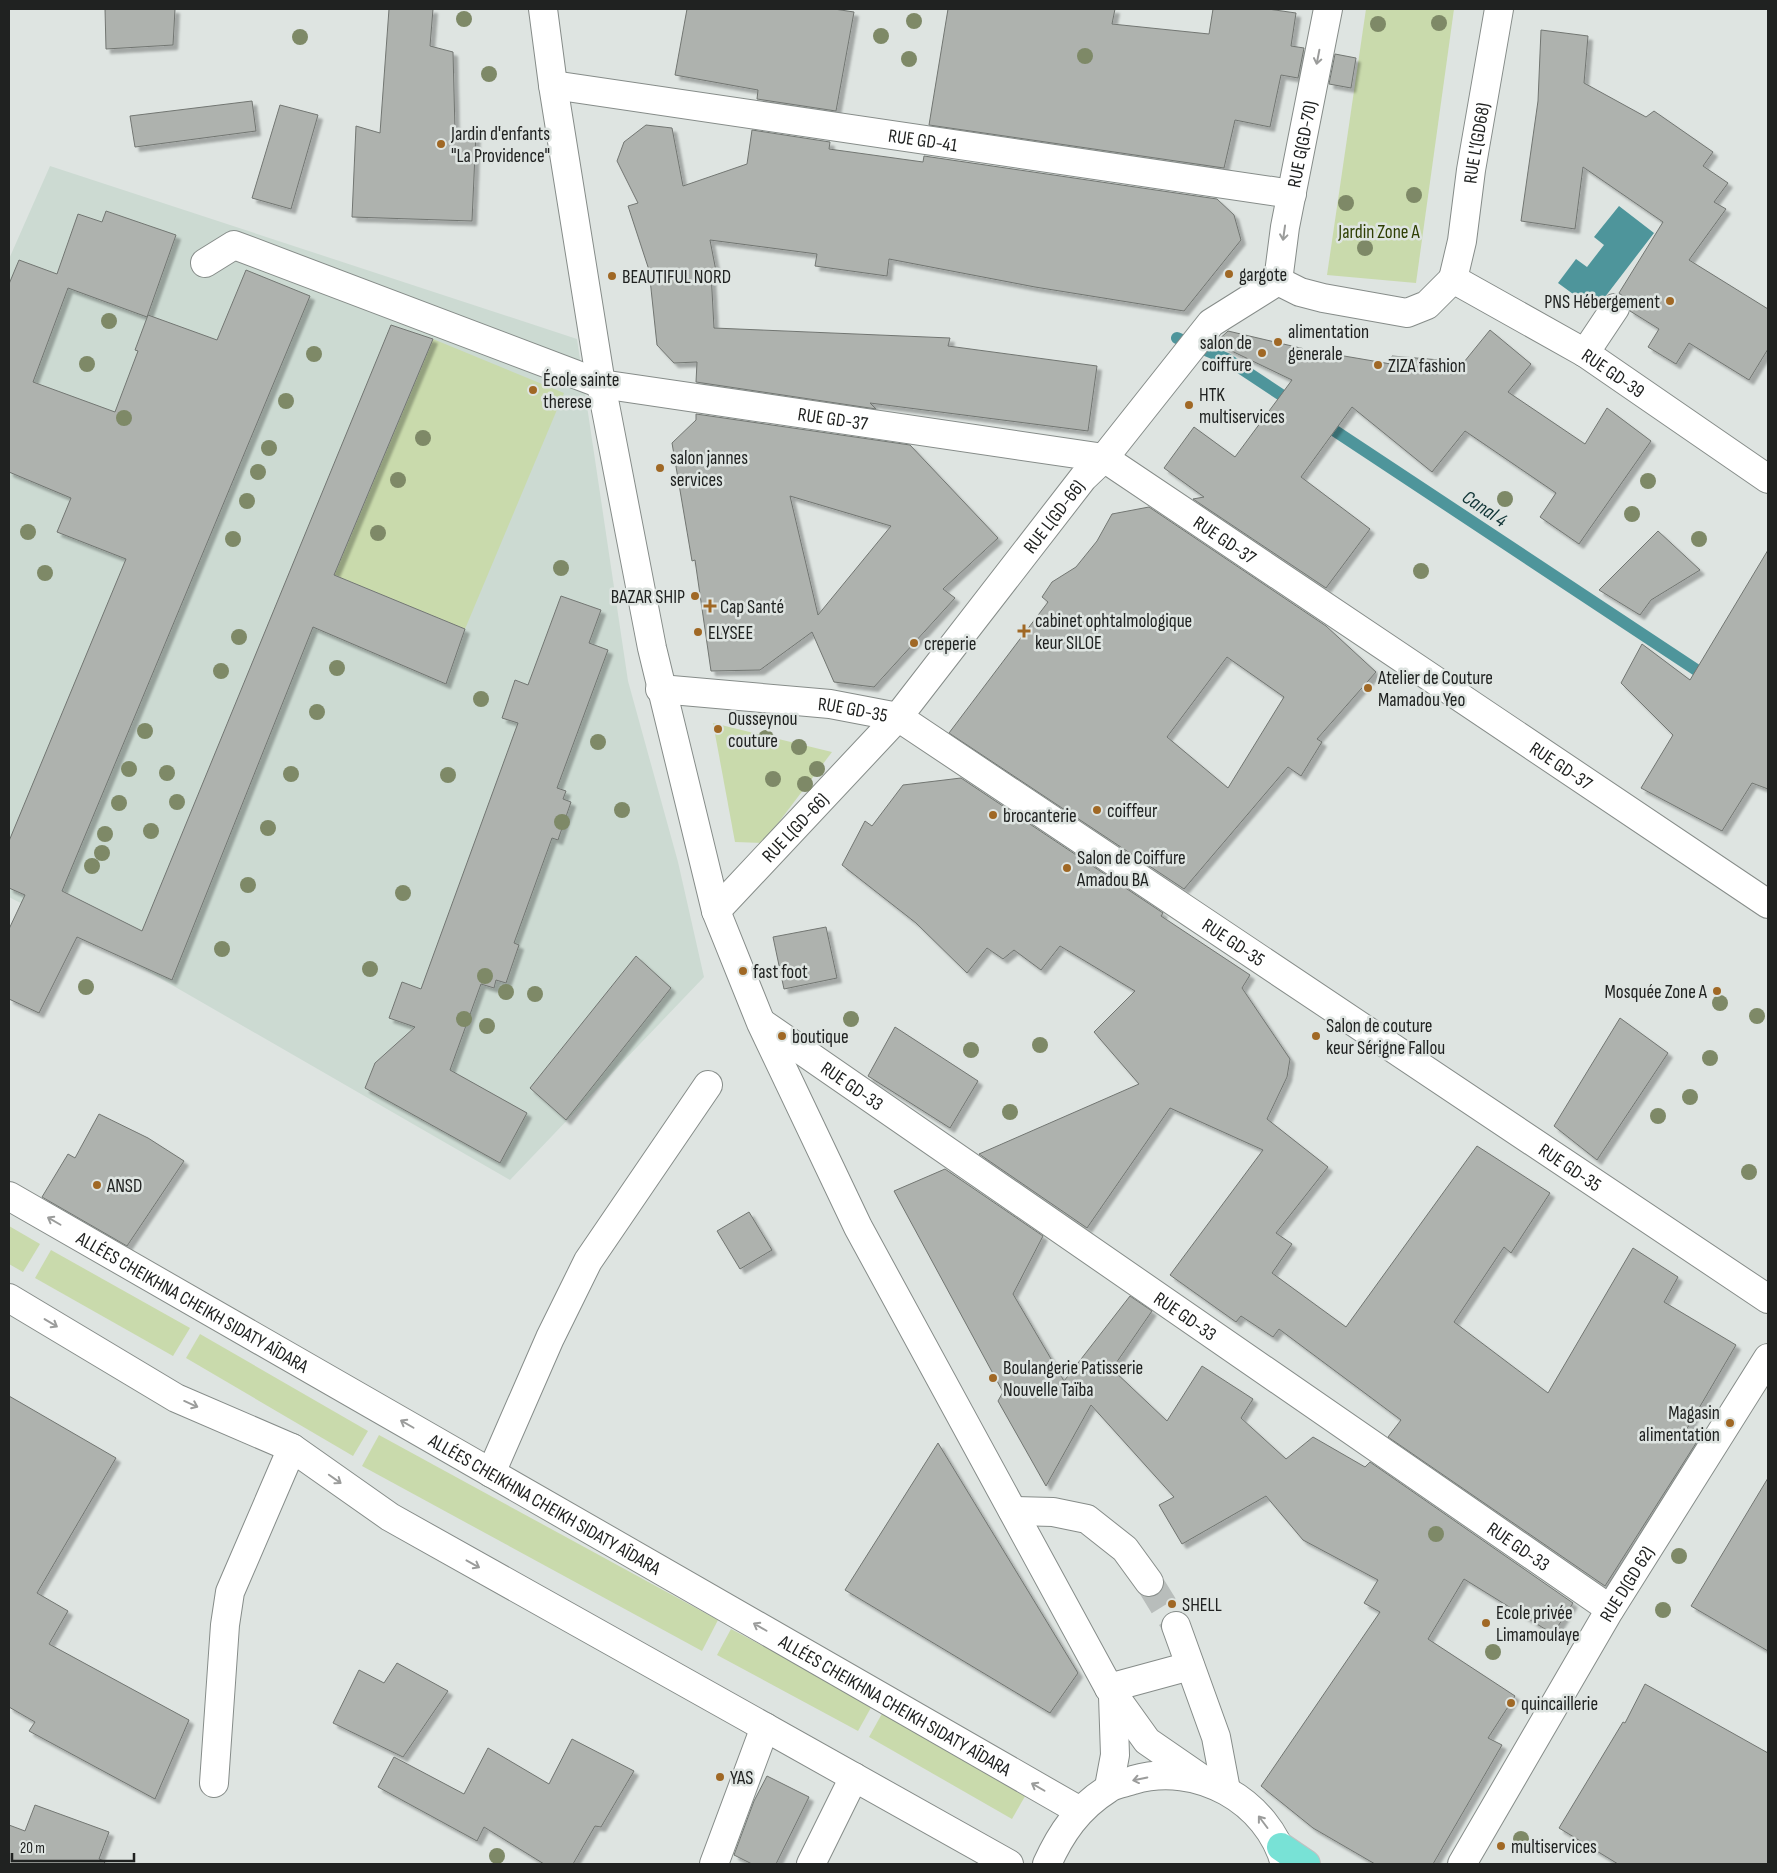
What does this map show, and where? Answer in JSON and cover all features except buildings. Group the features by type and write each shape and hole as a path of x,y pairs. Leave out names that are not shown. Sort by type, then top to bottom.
{"main road":[{"path":"1283,1856 1306,1864"}],"street":[{"path":"543,9 553,85 602,384 660,688 716,911 762,1023 858,1228 1111,1692 1147,1741 1244,1802 1260,1817 1283,1856"},
{"name":"RUE G(GD-70)","path":"1278,281 1284,227 1328,9"},
{"name":"RUE L'(GD68)","path":"1453,279 1462,240 1471,170 1500,9"},
{"name":"RUE GD-41","path":"553,85 1292,194"},
{"name":"RUE GD-37","path":"205,263 234,244 602,384 1104,458 1768,904"},
{"path":"1278,281 1300,292 1323,298 1407,313 1427,305 1453,279"},
{"name":"RUE GD-39","path":"1453,279 1585,353 1768,479"},
{"name":"RUE L(GD-66)","path":"716,911 898,717 1083,478 1104,458 1211,323 1278,281"},
{"path":"1585,353 1615,308"},
{"name":"RUE GD-35","path":"660,688 830,704 898,717 1768,1299"},
{"name":"RUE GD-33","path":"762,1023 1610,1609"},
{"path":"491,1473 550,1338 588,1261 708,1085"},
{"name":"ALLÉES CHEIKHNA CHEIKH SIDATY AÎDARA","path":"9,1196 1080,1811"},
{"path":"9,1298 176,1398 292,1448 390,1517 1009,1864"},
{"name":"RUE D(GD 62)","path":"1462,1864 1610,1609 1768,1358"},
{"path":"214,1783 225,1625 230,1592 292,1448"},
{"path":"1013,1512 1053,1512 1087,1519 1125,1549 1149,1582"},
{"path":"1176,1626 1216,1737 1215,1785"},
{"path":"1111,1692 1190,1666"},
{"path":"1109,1787 1115,1755 1111,1692"},
{"path":"714,1864 765,1727"},
{"path":"1046,1864 1059,1837 1080,1811 1109,1787 1140,1778 1161,1775 1183,1776 1215,1785"},
{"path":"811,1864 854,1777"}],"shaded area":[{"path":"50,166 577,339 628,681 678,862 704,977 510,1180 106,947 9,897 9,259"}],"green space":[{"name":"Jardin Zone A","path":"1366,9 1454,9 1416,283 1327,275"},
{"path":"433,339 564,393 465,629 334,575"},
{"path":"713,723 832,752 763,843 735,842"},
{"path":"9,1226 40,1244 23,1272 9,1264"},
{"path":"51,1250 190,1328 173,1356 35,1278"},
{"path":"200,1334 368,1431 353,1456 186,1358"},
{"path":"379,1435 718,1620 702,1651 362,1466"},
{"path":"731,1629 873,1704 858,1731 717,1655"},
{"path":"884,1710 1028,1791 1012,1819 869,1737"}],"water":[{"path":"1619,206 1654,233 1595,310 1558,283 1576,259 1587,267 1604,245 1594,237"}],"waterway":[{"name":"Canal 4","path":"1177,338 1227,359 1295,404"},
{"name":"Canal 4","path":"1320,421 1710,679"}],"tunnel":[{"path":"1149,1582 1176,1626"}],"place":[{"name":"Jardin d'enfants \"La Providence\"","path":"441,144"},
{"name":"gargote","path":"1229,274"},
{"name":"BEAUTIFUL NORD","path":"612,276"},
{"name":"PNS Hébergement","path":"1670,301"},
{"name":"alimentation generale","path":"1278,342"},
{"name":"salon de coiffure","path":"1262,353"},
{"name":"ZIZA fashion","path":"1378,365"},
{"name":"École sainte therese","path":"533,390"},
{"name":"HTK multiservices","path":"1189,405"},
{"name":"salon jannes services","path":"660,468"},
{"name":"BAZAR SHIP","path":"695,596"},
{"name":"Cap Santé","path":"710,606"},
{"name":"cabinet ophtalmologique keur SILOE","path":"1024,631"},
{"name":"ELYSEE","path":"698,632"},
{"name":"creperie","path":"914,643"},
{"name":"Atelier de Couture Mamadou Yeo","path":"1368,688"},
{"name":"Ousseynou couture","path":"718,729"},
{"name":"coiffeur","path":"1097,810"},
{"name":"brocanterie","path":"993,815"},
{"name":"Salon de Coiffure Amadou BA","path":"1067,868"},
{"name":"fast foot","path":"743,971"},
{"name":"Mosquée Zone A","path":"1717,991"},
{"name":"boutique","path":"782,1036"},
{"name":"Salon de couture keur Sérigne Fallou","path":"1316,1036"},
{"name":"ANSD","path":"97,1185"},
{"name":"Boulangerie Patisserie Nouvelle Taïba","path":"993,1378"},
{"name":"Magasin alimentation","path":"1730,1423"},
{"name":"SHELL","path":"1172,1604"},
{"name":"Ecole privée Limamoulaye","path":"1486,1623"},
{"name":"quincaillerie","path":"1511,1703"},
{"name":"YAS","path":"720,1777"},
{"name":"multiservices","path":"1501,1846"}]}
